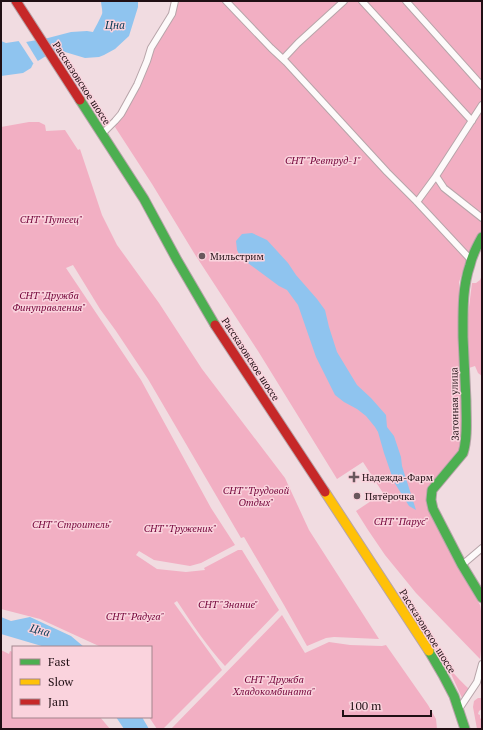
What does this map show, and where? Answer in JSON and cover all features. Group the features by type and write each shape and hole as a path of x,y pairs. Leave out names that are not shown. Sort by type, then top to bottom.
{"main road":[{"name":"Рассказовское шоссе","path":"16,1 144,199 210,317 414,627 452,692 465,729"},
{"name":"Затонная улица","path":"482,237 471,260 463,311 466,433 465,447 459,458 432,490 431,495 433,509 462,565 482,598"}],"street":[{"path":"102,134 118,118 137,85 151,48 172,14 175,1"},
{"path":"226,1 283,59 471,260"},
{"path":"283,59 298,43 344,1"},
{"path":"362,1 472,121"},
{"path":"406,1 482,86"},
{"path":"417,202 436,176 482,105"},
{"path":"436,176 444,188 482,218"},
{"path":"462,565 482,548"},
{"path":"459,710 477,682 482,664"},
{"path":"477,682 482,688"}],"green space":[{"name":"СНТ \"Ревтруд-1\"","path":"180,1 482,1 482,231 475,241 459,282 463,442 428,502 447,546 480,605 482,632 480,659 416,593 385,555 356,511 383,493 363,462 337,479 258,351 194,253 115,127 140,77 151,48"},
{"path":"29,122 39,122 45,125 46,131 65,130 78,150 80,149 102,215 117,245 159,303 202,369 285,478 309,530 379,639 334,637 326,638 307,646 244,537 241,538 148,379 100,309 73,265 66,268 141,380 211,508 235,545 201,563 190,566 154,560 139,551 136,555 157,569 186,572 205,570 204,568 238,550 242,550 279,610 225,666 200,635 177,601 174,603 222,670 163,729 157,729 150,718 152,718 152,646 99,646 40,619 1,609 1,127"},
{"path":"482,275 482,376 478,373 475,366 469,368 467,348 468,315 472,283 476,283 480,280"},
{"name":"СНТ \"Дружба Хладокомбината\"","path":"282,615 305,653 329,642 350,645 386,645 428,705 436,719 437,729 171,729"},
{"path":"431,640 444,654 446,663 469,689 462,698 452,676"},
{"path":"1,650 9,654 10,651 12,652 12,718 101,718 110,729 1,729"},
{"path":"478,698 482,698 482,709 478,714 482,720 482,729 477,729 473,707 474,701"}],"water":[{"name":"Цна","path":"101,1 138,1 138,7 129,36 115,49 99,57 85,58 65,52 58,53 46,56 33,64 31,68 23,73 1,76 1,41 6,43 19,41 26,42 71,32 93,32 102,14"},
{"path":"252,233 267,240 288,263 325,310 337,352 357,385 386,415 387,427 394,436 416,510 409,506 394,482 378,432 375,427 366,416 335,395 316,357 298,305 287,290 279,286 241,258 237,250 236,241 242,234"},
{"path":"1,617 11,621 30,617 71,636 83,646 42,646 1,634"},
{"path":"117,718 143,718 149,729 124,729"}],"pier":[{"path":"18,40 25,40 39,63 35,66"}],"traffic: fast":[{"path":"80,100 144,199 215,325"},
{"path":"482,237 475,251 467,274 464,301 463,337 466,401 465,447 463,453 432,490 431,500 433,509 462,565 482,598"},
{"path":"429,651 454,696 465,729"}],"traffic: slow":[{"path":"325,492 429,651"}],"traffic: jam":[{"path":"16,1 80,100"},
{"path":"215,325 325,492"}],"place":[{"name":"Мильстрим","path":"202,256"},
{"name":"Надежда-Фарм","path":"354,477"},
{"name":"Пятёрочка","path":"357,496"}],"park label":[{"name":"СНТ \"Путеец\"","path":"51,219"},
{"name":"СНТ \"Дружба Финуправления\"","path":"49,300"},
{"name":"СНТ \"Трудовой Отдых\"","path":"256,496"},
{"name":"СНТ \"Парус\"","path":"401,521"},
{"name":"СНТ \"Строитель\"","path":"72,524"},
{"name":"СНТ \"Труженик\"","path":"180,528"},
{"name":"СНТ \"Знание\"","path":"228,604"},
{"name":"СНТ \"Радуга\"","path":"135,616"}]}
